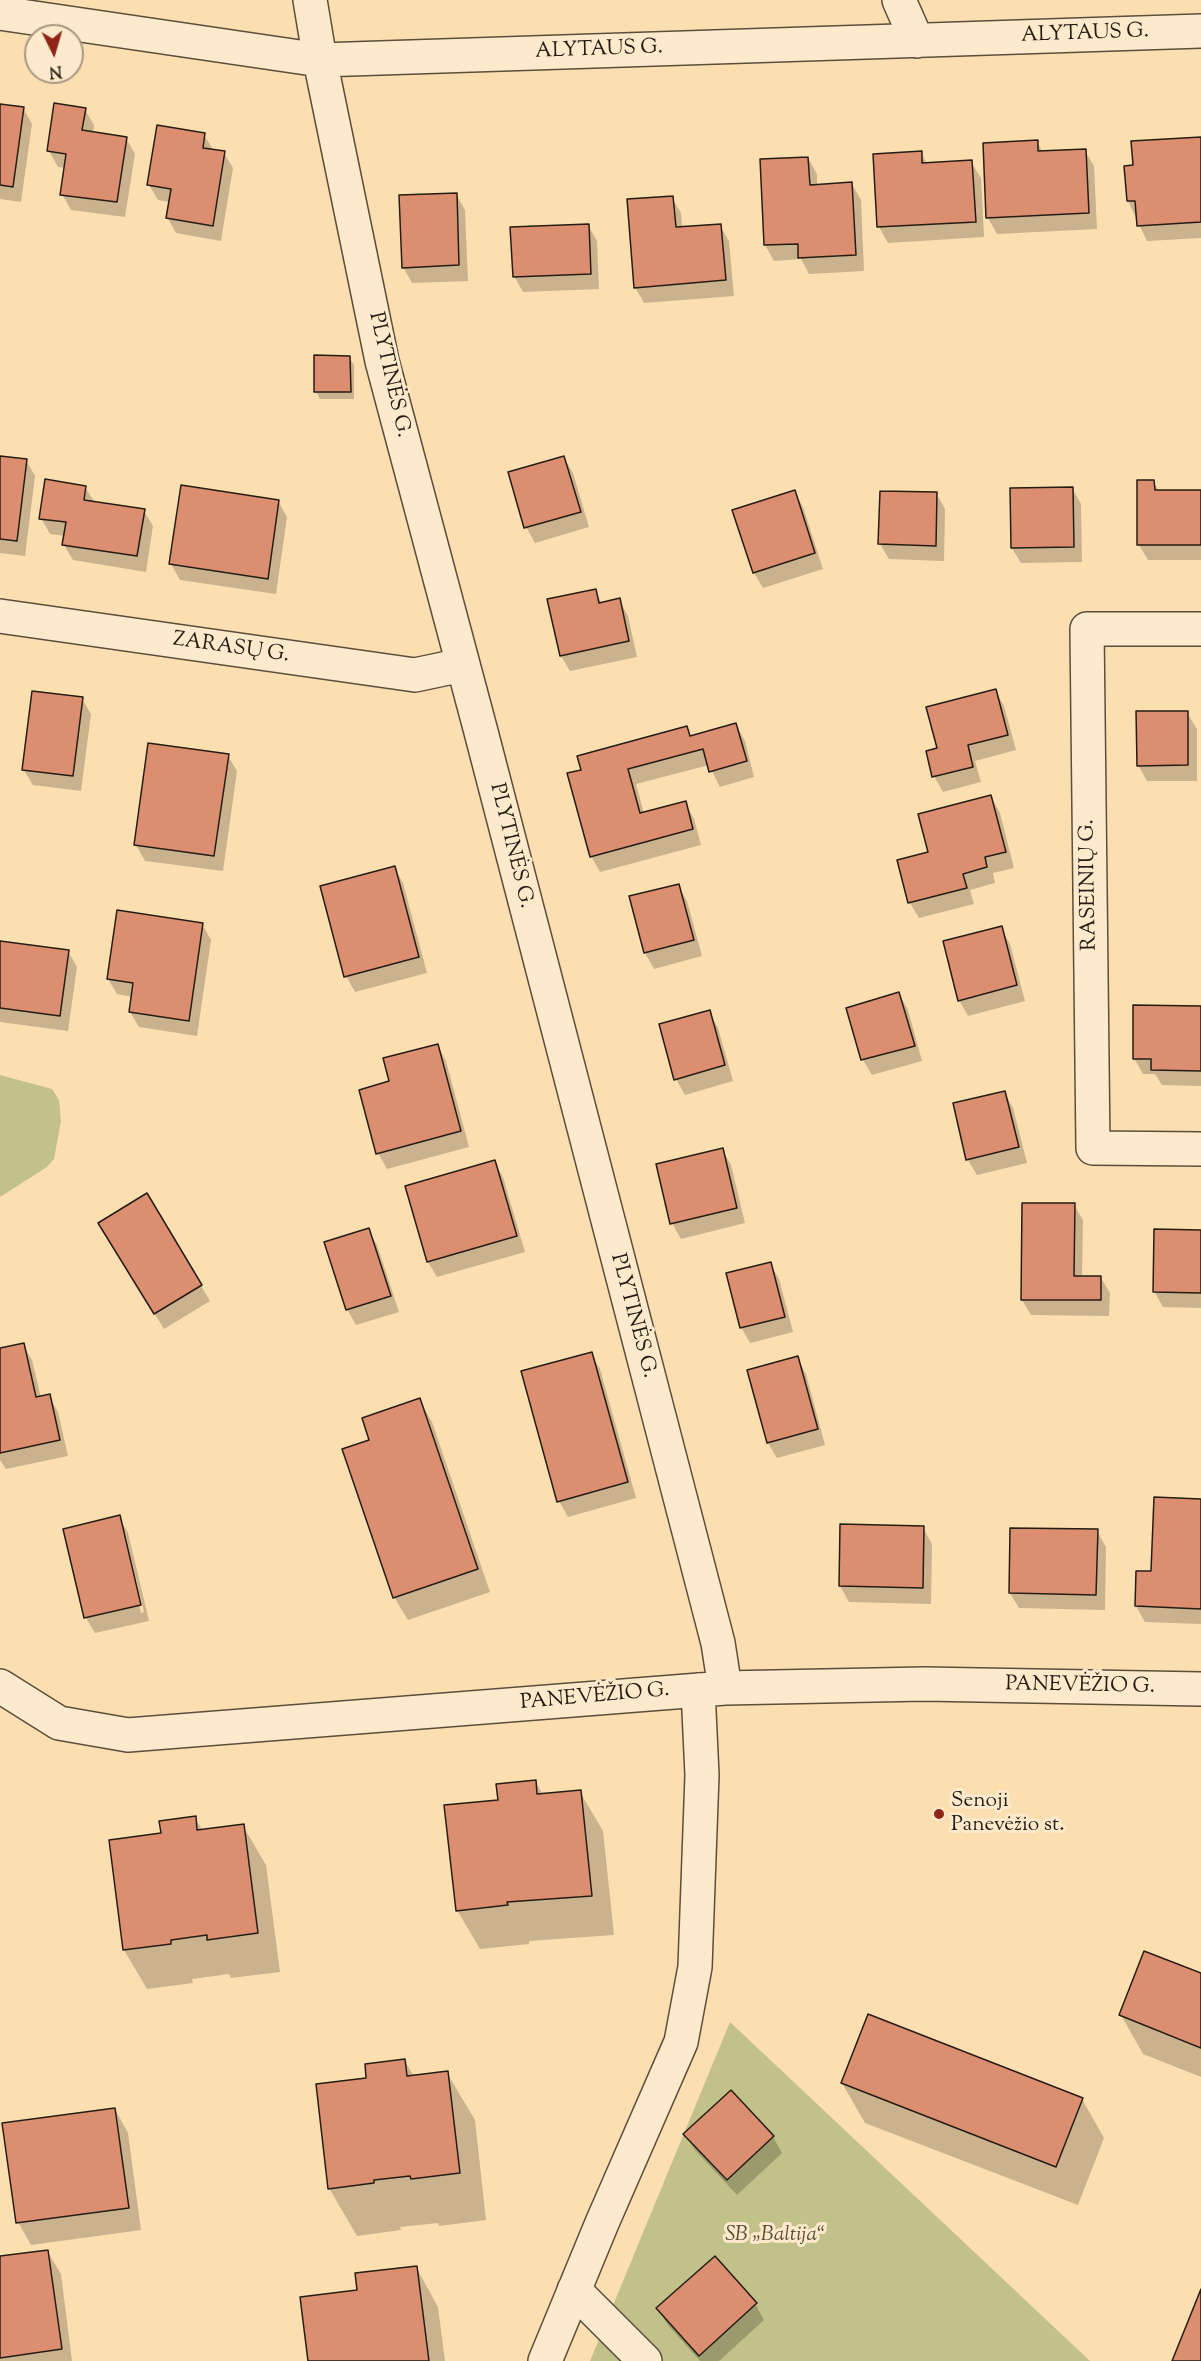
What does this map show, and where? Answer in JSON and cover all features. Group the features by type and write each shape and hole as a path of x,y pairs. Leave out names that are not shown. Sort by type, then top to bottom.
{"street":[{"name":"PLYTINĖS G.","path":"310,0 320,60 382,362 717,1643 702,1775 695,1967 681,2042 545,2361"},
{"path":"899,0 918,41"},
{"name":"ALYTAUS G.","path":"0,13 320,60 1201,31"},
{"name":"ZARASŲ G.","path":"0,616 415,675 462,665"},
{"name":"RASEINIŲ G.","path":"1201,629 1087,629 1093,1148 1201,1149"},
{"name":"PANEVĖŽIO G.","path":"0,1686 59,1723 128,1735 711,1689 924,1684 1201,1689"},
{"path":"574,2290 645,2361"}],"green space":[{"path":"0,1075 52,1089 59,1100 61,1121 54,1159 47,1167 0,1197"},
{"name":"SB „Baltija“","path":"730,2022 1090,2361 590,2361"}],"building":[{"path":"54,103 86,108 82,130 127,137 117,202 60,195 66,154 47,151"},
{"path":"0,104 24,107 13,187 0,185"},
{"path":"157,125 205,133 203,148 225,151 213,226 166,218 171,189 147,185"},
{"path":"1201,137 1201,222 1137,226 1135,201 1127,201 1124,166 1133,165 1131,141"},
{"path":"1038,140 1038,151 1086,149 1089,213 986,218 983,143"},
{"path":"922,151 922,163 972,160 976,222 877,227 873,154"},
{"path":"808,157 810,185 852,182 856,255 798,258 798,244 764,245 760,159"},
{"path":"457,193 459,265 402,268 399,195"},
{"path":"673,196 676,227 721,224 726,280 634,288 627,199"},
{"path":"589,224 591,274 513,277 510,227"},
{"path":"314,355 350,356 351,392 314,392"},
{"path":"0,456 27,459 17,541 0,539"},
{"path":"564,456 581,512 524,528 508,472"},
{"path":"45,479 86,486 84,500 145,509 137,556 62,545 66,522 39,519"},
{"path":"1137,480 1154,480 1155,490 1201,490 1201,545 1137,545"},
{"path":"181,485 279,500 268,579 169,564"},
{"path":"1073,487 1074,547 1011,548 1010,488"},
{"path":"795,490 815,553 753,573 732,510"},
{"path":"880,491 937,492 936,546 878,544"},
{"path":"596,589 599,603 620,598 629,641 560,656 547,599"},
{"path":"996,689 1008,735 968,745 973,767 932,777 926,751 937,748 926,707"},
{"path":"32,691 83,697 73,776 22,770"},
{"path":"1136,711 1188,711 1188,765 1137,766"},
{"path":"736,723 747,761 709,772 703,749 628,769 640,813 686,801 693,829 590,857 567,773 581,770 577,756 687,726 690,736"},
{"path":"148,743 229,754 214,856 134,845"},
{"path":"991,795 1006,852 985,857 987,867 963,874 967,888 908,903 897,860 928,852 918,814"},
{"path":"395,866 419,957 344,977 320,886"},
{"path":"679,884 694,940 644,953 629,896"},
{"path":"117,910 203,923 189,1021 129,1012 133,983 107,979"},
{"path":"1002,926 1017,985 958,1001 943,941"},
{"path":"0,941 69,950 60,1016 0,1008"},
{"path":"899,992 915,1046 861,1060 846,1008"},
{"path":"1133,1005 1201,1006 1201,1071 1151,1070 1151,1059 1133,1059"},
{"path":"710,1010 725,1065 674,1080 659,1024"},
{"path":"438,1044 461,1131 376,1154 359,1090 389,1081 383,1058"},
{"path":"1005,1091 1019,1147 966,1160 953,1103"},
{"path":"723,1148 737,1208 670,1224 656,1164"},
{"path":"495,1160 517,1236 427,1262 405,1186"},
{"path":"147,1193 202,1285 154,1314 98,1223"},
{"path":"1022,1203 1075,1203 1074,1276 1101,1276 1101,1300 1021,1300"},
{"path":"369,1228 391,1296 346,1310 324,1242"},
{"path":"1154,1229 1201,1230 1201,1293 1153,1292"},
{"path":"771,1262 785,1317 740,1328 726,1273"},
{"path":"24,1343 36,1397 50,1394 60,1440 0,1453 0,1348"},
{"path":"592,1352 628,1482 557,1502 521,1371"},
{"path":"798,1356 818,1429 767,1443 747,1370"},
{"path":"420,1398 478,1569 393,1598 342,1449 369,1440 362,1418"},
{"path":"1154,1497 1201,1499 1201,1609 1135,1606 1136,1571 1151,1571"},
{"path":"120,1515 141,1605 84,1618 63,1529"},
{"path":"840,1524 924,1526 923,1588 839,1586"},
{"path":"1010,1528 1098,1529 1096,1595 1009,1593"},
{"path":"536,1780 537,1794 581,1790 592,1896 507,1902 508,1905 456,1911 444,1805 498,1800 496,1784"},
{"path":"196,1816 197,1830 244,1824 258,1933 207,1940 207,1935 171,1940 171,1944 123,1950 109,1840 161,1833 159,1821"},
{"path":"1144,1951 1201,1973 1201,2048 1119,2015"},
{"path":"868,2014 1083,2098 1056,2167 841,2083"},
{"path":"405,2059 407,2076 448,2071 460,2173 411,2179 410,2176 374,2180 374,2183 328,2189 316,2084 366,2078 365,2064"},
{"path":"731,2090 774,2136 727,2180 683,2134"},
{"path":"115,2108 129,2208 16,2223 2,2123"},
{"path":"48,2250 62,2349 0,2358 0,2256"},
{"path":"715,2256 757,2303 699,2356 656,2308"},
{"path":"417,2266 429,2361 308,2361 300,2297 357,2290 355,2273"},
{"path":"1201,2289 1201,2361 1172,2361"}],"place":[{"name":"Senoji Panevėžio st.","path":"939,1814"}]}
